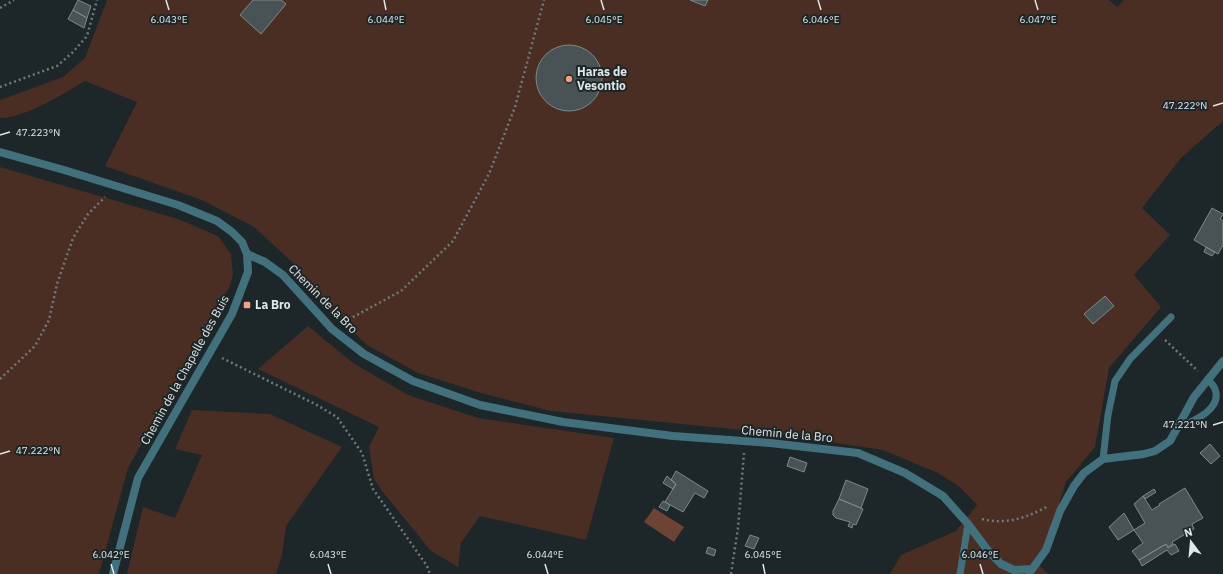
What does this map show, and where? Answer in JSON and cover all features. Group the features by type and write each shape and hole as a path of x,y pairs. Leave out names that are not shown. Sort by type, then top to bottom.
{"street":[{"name":"Chemin de la Chapelle des Buis","path":"0,152 178,205 217,221 232,232 242,242 247,254 248,272 232,314 138,478 113,574"},
{"name":"Chemin de la Bro","path":"247,254 265,262 283,275 332,329 364,354 413,381 480,405 564,422 673,436 770,443 858,453 905,473 943,496 960,514 1000,564 1014,570 1030,571 1046,550 1060,511 1074,486 1084,473 1103,459 1144,454 1155,451 1170,441 1194,397 1223,361"}],"lane":[{"path":"1103,459 1114,381 1130,359 1171,317"},
{"path":"1177,428 1198,420 1212,409 1217,396 1215,388 1207,380"},
{"path":"960,574 968,524"}],"path":[{"path":"0,8 14,0"},
{"path":"0,87 57,66 68,57 87,36 97,0"},
{"path":"332,329 400,291 453,241 489,174 515,107 544,0"},
{"path":"0,379 35,346 48,320 73,238 88,214 114,186"},
{"path":"1157,332 1207,380"},
{"path":"210,352 315,404 337,417 362,453 373,489 427,566 430,574"},
{"path":"731,574 733,570 738,528 745,441"},
{"path":"960,514 991,522 1006,522 1021,519 1038,512 1069,494"}],"shaded area":[{"path":"107,0 1109,0 1117,7 1124,0 1223,0 1223,121 1181,158 1142,208 1170,235 1134,275 1161,307 1109,368 1095,447 1066,482 1040,566 1048,574 890,574 901,555 956,531 977,505 960,487 938,473 883,450 762,432 551,411 481,393 418,373 367,345 327,308 292,262 254,227 202,200 105,166 137,102 85,81 32,110 9,117 0,118 0,100 63,77 85,58"},
{"path":"0,167 178,219 218,236 231,254 233,274 230,286 128,468 99,574 0,574"},
{"path":"308,326 353,363 408,395 478,418 614,438 586,540 480,516 461,543 458,567 431,551 374,479 369,447 379,427 258,369"},
{"path":"192,410 270,414 342,447 286,526 282,555 276,574 127,574 143,507 175,518 202,455 175,449"},
{"path":"654,508 684,527 674,542 644,522"}],"building":[{"path":"78,0 91,6 87,18 73,10"},
{"path":"253,0 281,0 286,4 261,34 240,15"},
{"path":"690,0 708,0 705,6"},
{"path":"73,10 87,18 84,28 68,19"},
{"name":"Haras de Vesontio","path":"569,45 582,48 592,55 599,65 602,78 599,91 592,101 582,108 569,111 556,108 546,101 539,91 536,78 539,65 546,55 556,48"},
{"path":"1212,208 1223,214 1220,219 1223,221 1223,245 1218,254 1194,240"},
{"path":"1206,247 1215,252 1212,256 1204,252"},
{"path":"1105,296 1114,306 1093,324 1084,314"},
{"path":"1210,444 1220,456 1211,464 1200,453"},
{"path":"790,457 807,463 804,472 787,466"},
{"path":"676,471 708,491 704,498 695,493 683,512 665,502 676,484 671,480"},
{"path":"667,476 676,484 673,489 663,483"},
{"path":"846,480 868,489 861,508 839,499"},
{"path":"1185,488 1203,518 1192,524 1194,529 1172,542 1173,544 1168,547 1166,544 1139,560 1132,551 1143,543 1134,530 1145,523 1134,504 1143,496 1152,510"},
{"path":"1154,489 1156,492 1145,499 1143,496"},
{"path":"839,499 863,509 856,525 853,524 852,528 848,526 850,522 836,518 833,515 833,511"},
{"path":"663,501 670,505 667,511 659,507"},
{"path":"1124,513 1134,530 1118,540 1109,527"},
{"path":"750,535 759,538 754,549 745,546"},
{"path":"1166,544 1168,548 1175,544 1179,551 1171,555 1167,550 1142,566 1139,560"},
{"path":"708,547 716,550 714,556 706,553"}],"place":[{"name":"Haras de Vesontio","path":"569,79"},
{"name":"La Bro","path":"247,305"}]}
